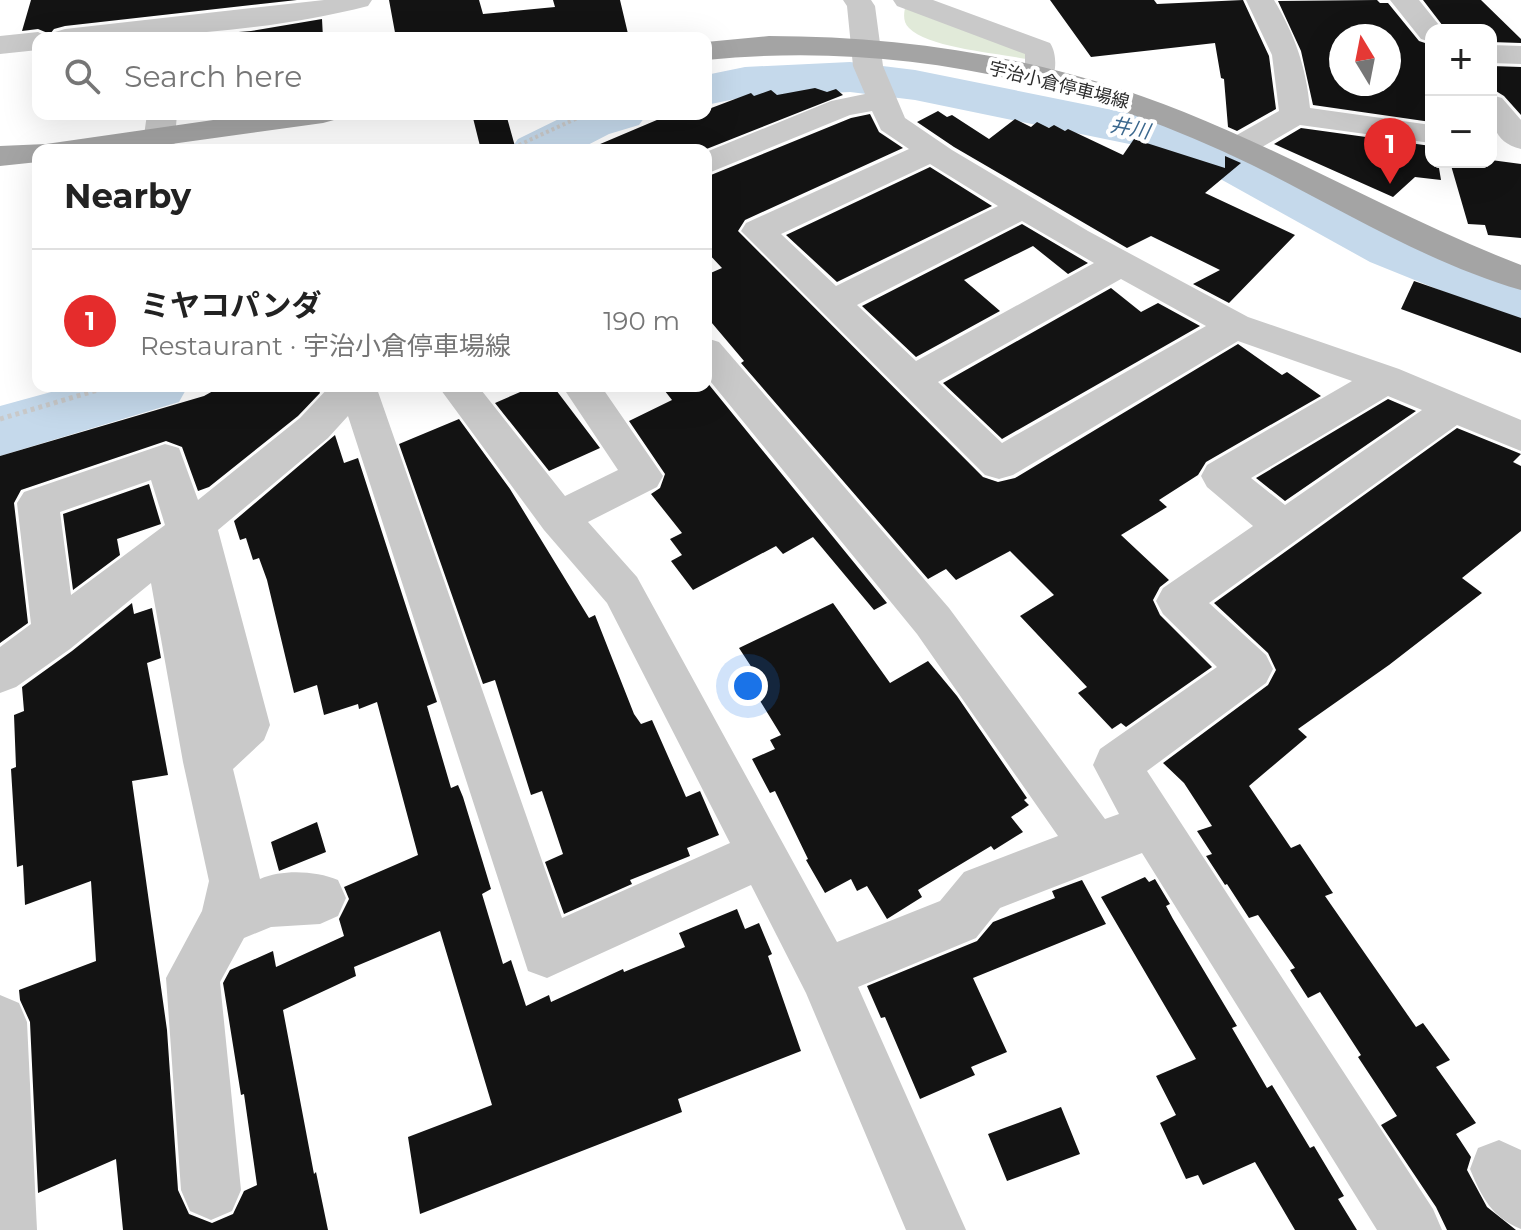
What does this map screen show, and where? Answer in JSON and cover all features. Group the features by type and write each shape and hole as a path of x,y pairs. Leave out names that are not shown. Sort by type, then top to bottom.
{"main road":[{"name":"宇治小倉停車場線","path":"712,51 770,46 872,76 904,50 1040,77 1115,96 1239,147 1372,215 1521,278"},
{"path":"96,144 274,120"},
{"path":"0,156 32,153"}],"street":[{"path":"171,32 327,8 358,0"},
{"path":"857,0 861,6 872,76 892,123 931,151 1120,264 1235,326 1386,379 1521,436"},
{"path":"907,0 1040,49 1040,77"},
{"path":"1260,0 1290,55 1295,115"},
{"path":"1404,0 1425,26"},
{"path":"0,45 32,42"},
{"path":"1497,54 1521,55"},
{"path":"712,161 842,107 872,76"},
{"path":"1497,111 1521,140"},
{"path":"1239,147 1295,115 1425,133"},
{"path":"1497,143 1521,146"},
{"path":"931,151 758,231 999,464 1235,326"},
{"path":"832,303 1023,207"},
{"path":"912,380 1120,264"},
{"path":"712,358 933,621 1095,847"},
{"path":"1283,527 1221,476 1386,379"},
{"path":"0,673 183,535 314,428 349,392"},
{"path":"357,392 547,952 762,854"},
{"path":"462,392 559,518 622,590 825,974 936,1230"},
{"path":"559,518 643,476 585,392"},
{"path":"1412,1230 1117,765 1250,669 1178,601 1454,408"},
{"path":"54,635 38,503 165,459 183,535 207,762 235,881 226,920 193,978 211,1190"},
{"path":"825,974 958,920 982,890 1153,825"},
{"path":"226,920 269,901 320,898"},
{"path":"0,1022 7,1230"}],"path":[{"path":"521,144 573,120"},
{"path":"0,419 91,392"}],"green space":[{"path":"906,4 1025,51 1026,59 964,49 918,35 905,22"}],"building":[{"path":"31,0 297,0 65,26 52,32 38,29 22,31"},
{"path":"389,0 479,0 483,14 555,7 553,0 620,0 628,32 395,32"},
{"path":"1050,0 1154,0 1157,4 1243,0 1269,56 1276,109 1237,131 1228,127 1224,79 1221,78 1215,43 1091,57"},
{"path":"1377,0 1388,3 1419,41 1425,43 1425,121 1313,105 1301,51 1278,1"},
{"path":"1423,0 1481,0 1521,39 1521,43 1497,42 1497,24 1441,24"},
{"path":"322,19 323,32 239,32"},
{"path":"1497,66 1521,67 1521,115 1497,92"},
{"path":"815,88 827,92 836,89 843,95 712,147 712,144 600,144 657,120 712,120 712,108 751,93 754,96 771,90 777,95"},
{"path":"938,111 947,117 952,115 989,139 1015,119 1031,127 1037,122 1049,128 1054,125 1065,131 1068,129 1123,155 1134,139 1225,168 1225,156 1241,163 1205,193 1295,235 1229,303 1193,284 1220,270 1151,236 1127,248 954,147 917,122"},
{"path":"870,114 879,132 903,148 745,220 738,231 983,477 998,482 1015,478 1238,344 1282,375 1287,372 1321,396 1206,462 1198,475 1159,500 1167,507 1121,535 1169,580 1160,587 1153,600 1160,615 1212,667 1126,727 1121,723 1112,729 1078,693 1087,687 1020,616 1054,595 1010,551 956,580 946,569 928,579 741,363 744,361 712,323 712,272 722,268 712,257 712,175 851,118"},
{"path":"474,120 508,120 514,144 480,144"},
{"path":"1301,128 1425,145 1425,168 1439,168 1441,180 1415,177 1393,197 1274,144"},
{"path":"1497,161 1521,164 1521,238 1488,235 1485,225 1468,224 1452,168 1497,168"},
{"path":"930,167 992,206 837,282 786,235"},
{"path":"1022,224 1088,263 1068,274 1033,246 964,280 1000,311 916,357 862,306"},
{"path":"1414,281 1521,318 1521,353 1401,309"},
{"path":"1111,288 1141,312 1158,303 1200,326 1002,439 943,383"},
{"path":"712,388 887,603 874,610 813,537 783,554 776,546 693,590 671,561 682,555 670,539 682,533 651,494 660,488 665,474 629,421 672,400 666,392 712,392"},
{"path":"211,392 320,393 298,416 209,487 198,491 182,447 166,441 21,490 14,503 28,623 0,643 0,456"},
{"path":"520,392 558,392 600,448 549,471 495,403"},
{"path":"1388,399 1416,411 1285,501 1256,478"},
{"path":"459,419 510,489 589,618 595,615 634,714 641,724 652,720 686,797 700,791 719,835 687,848 690,856 630,880 632,884 564,914 545,862 563,854 542,791 531,795 495,680 483,684 399,444"},
{"path":"1457,428 1521,454 1513,462 1521,466 1521,531 1462,578 1482,593 1389,665 1298,729 1307,737 1249,786 1291,848 1300,844 1333,893 1325,896 1416,1027 1423,1023 1450,1060 1436,1067 1476,1123 1456,1134 1471,1157 1467,1170 1487,1207 1516,1230 1447,1230 1436,1207 1381,1125 1397,1116 1358,1057 1361,1055 1320,992 1308,998 1290,970 1295,968 1258,915 1249,918 1225,885 1206,856 1212,854 1197,831 1212,826 1184,783 1163,763 1268,685 1276,670 1268,653 1214,603"},
{"path":"335,435 344,463 358,458 437,702 427,706 451,788 458,785 463,797 491,889 482,894 503,964 511,960 526,1006 549,995 551,1002 623,969 624,972 685,947 679,933 737,909 745,929 759,923 772,954 768,956 801,1051 678,1099 682,1112 420,1214 408,1137 492,1105 440,931 354,967 356,976 283,1010 314,1174 316,1172 328,1230 123,1230 116,1159 38,1193 30,1022 19,990 96,961 91,881 25,905 23,865 17,867 11,769 16,767 14,715 24,711 22,687 132,603 134,614 152,608 161,658 147,663 168,775 132,781 167,1030 178,1190 189,1214 212,1223 233,1214 244,1191 257,1185 223,983 230,970 273,951 276,967 344,936 339,919 349,899 344,887 418,855 377,702 359,709 358,704 324,715 317,685 294,693 267,580 259,558 253,560 246,538 240,540 234,521"},
{"path":"149,484 161,524 117,539 120,555 73,590 63,514"},
{"path":"833,603 890,683 928,661 957,696 1029,805 1011,817 1023,832 994,850 991,846 918,890 922,897 887,919 867,886 857,891 851,879 825,893 806,860 775,791 770,793 752,759 775,749 770,740 781,735 746,678 756,674 739,648"},
{"path":"317,822 326,852 279,871 271,842"},
{"path":"1145,877 1149,882 1155,879 1170,904 1166,906 1173,919 1237,1026 1232,1028 1267,1088 1272,1085 1310,1148 1314,1146 1344,1196 1338,1199 1357,1230 1295,1230 1255,1162 1203,1185 1198,1175 1186,1179 1160,1123 1176,1115 1156,1076 1196,1059 1101,897"},
{"path":"1082,880 1106,924 973,978 1007,1052 971,1067 975,1075 920,1099 885,1017 881,1018 867,986 977,941 993,922 1055,898 1052,891"},
{"path":"1061,1107 1080,1154 1007,1181 988,1134"}],"waterway":[{"name":"井川","path":"712,89 745,82 850,77 915,85 1158,134 1234,164 1390,249 1521,302"},
{"name":"井川","path":"549,144 601,120"},
{"name":"井川","path":"0,431 135,392"}],"place":[{"name":"ミヤコパンダ","path":"1390,184"}]}
